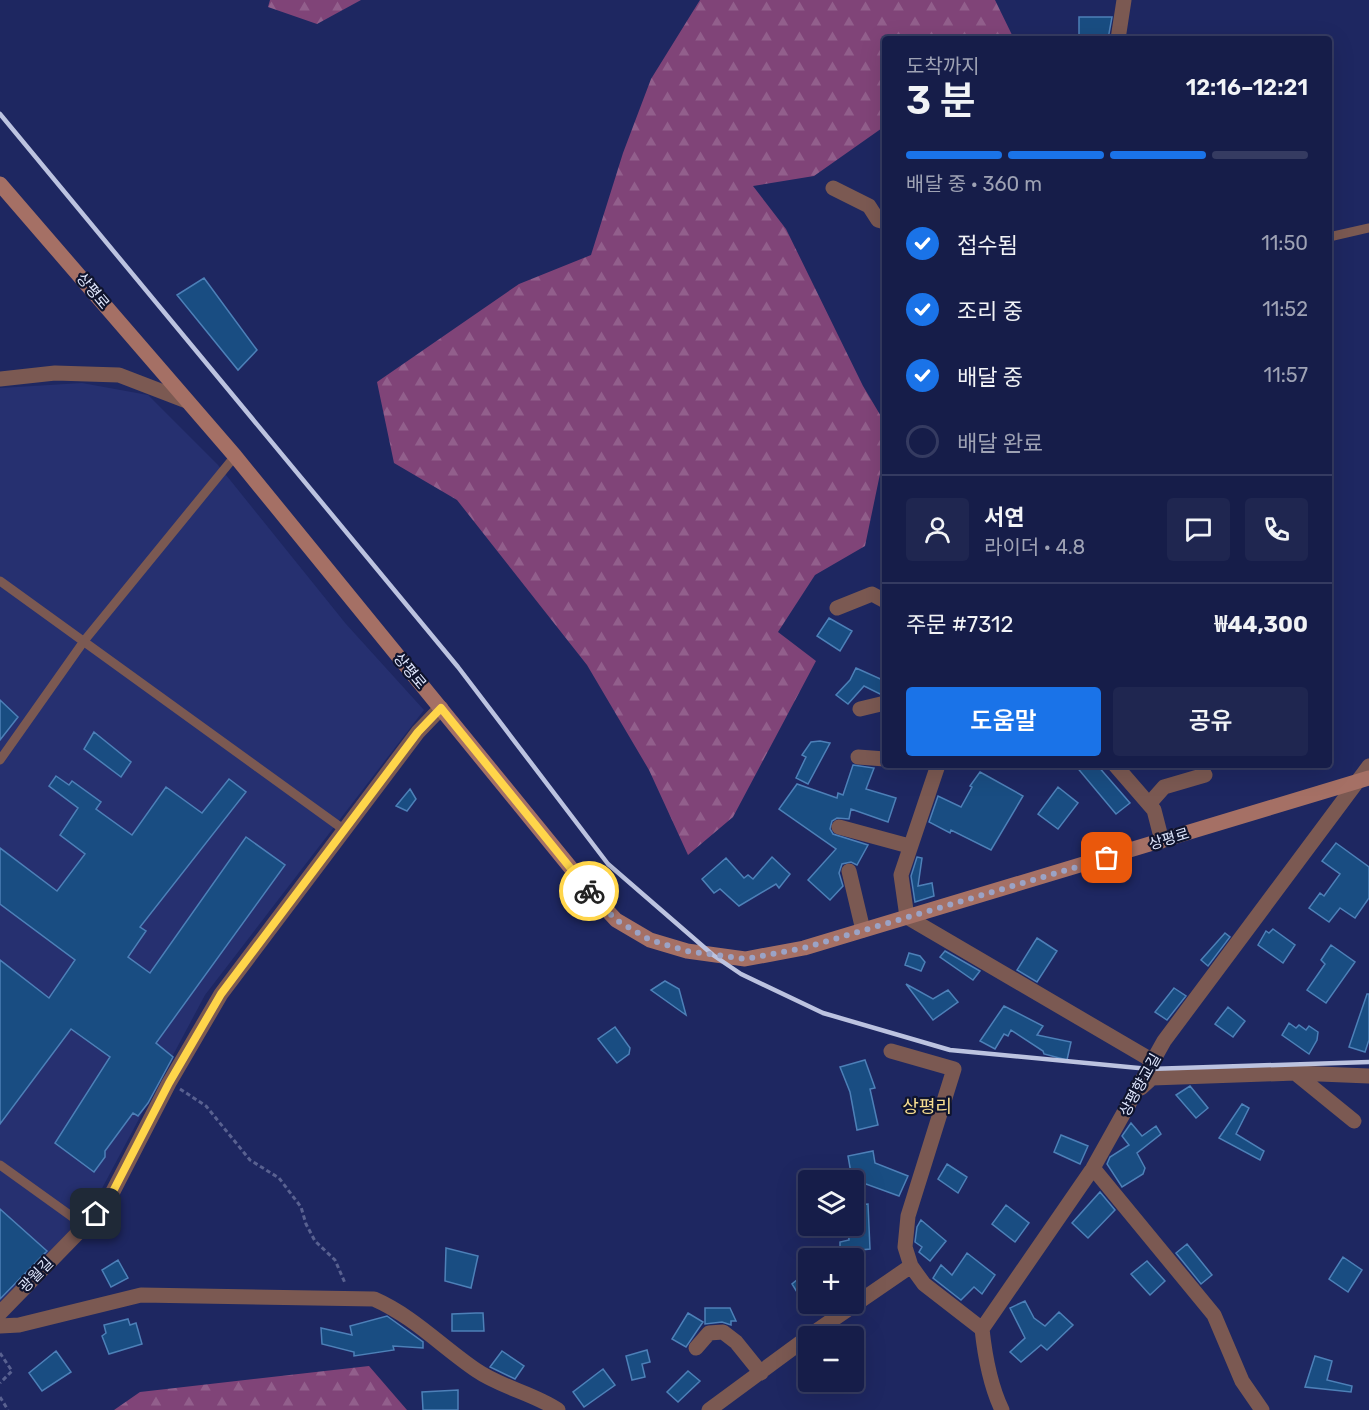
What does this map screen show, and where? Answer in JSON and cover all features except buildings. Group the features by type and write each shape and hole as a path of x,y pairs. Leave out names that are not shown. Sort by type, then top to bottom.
{"main road":[{"name":"상평로","path":"0,184 184,400 235,456 592,894 616,920 650,940 687,951 745,959 804,948 1364,779"}],"street":[{"path":"1118,36 1124,0"},
{"path":"833,188 869,206 878,220 882,221"},
{"name":"상평로","path":"0,379 55,373 119,375 184,400"},
{"path":"837,608 872,594 882,599"},
{"path":"860,709 882,704"},
{"name":"광월길","path":"0,1313 107,1203 169,1083 221,994 343,829 418,732 441,708"},
{"path":"858,757 882,759"},
{"name":"상평향교길","path":"982,1329 1093,1168 1164,1041 1364,779 1369,766"},
{"path":"937,768 901,875 907,917 1154,1061"},
{"path":"1118,768 1154,810 1162,841"},
{"path":"1149,804 1164,787 1205,776"},
{"path":"838,827 909,846"},
{"path":"849,871 863,930"},
{"path":"891,1051 954,1070 908,1216 905,1247 911,1266 932,1290 982,1329 984,1354 1002,1410"},
{"path":"1134,1094 1152,1078 1295,1073 1369,1076"},
{"path":"1295,1073 1354,1121"},
{"path":"1093,1168 1214,1315 1242,1380 1262,1410"},
{"path":"825,1326 911,1266"},
{"path":"0,1326 19,1325 141,1295 374,1299 391,1306 476,1370 504,1388 548,1403 558,1410"},
{"path":"696,1348 709,1333 723,1332 736,1342 761,1373"},
{"path":"709,1410 798,1345"}],"lane":[{"path":"1332,236 1369,228"},
{"path":"0,760 84,641 235,456"},
{"path":"0,581 343,829"},
{"path":"0,1165 85,1226"}],"path":[{"path":"169,1083 207,1106 250,1160 279,1178 301,1208 315,1241 335,1260 346,1287 354,1297"},
{"path":"0,1353 12,1371 0,1383"},
{"path":"0,1397 8,1410"}],"shaded area":[{"path":"82,383 148,395 218,465 346,624 424,710 205,995 91,1209 0,1303 0,388"}],"green space":[{"path":"270,0 361,0 317,24 268,7"},
{"path":"700,0 995,0 1013,36 882,36 882,128 814,176 753,186 786,229 863,386 882,418 882,464 865,546 815,575 778,632 816,661 733,817 688,855 649,770 587,665 457,500 394,463 377,382 519,284 591,255 623,153 651,79"},
{"path":"369,1366 407,1410 114,1410 140,1392"}],"railway":[{"path":"0,114 458,667 608,864 713,955 741,974 823,1013 950,1050 1149,1069 1369,1062"}],"way so far":[{"path":"589,891 616,920 650,940 687,951 745,959 804,948 1107,858"}],"district":[{"name":"상평리","path":"927,1107"}],"route":[{"path":"96,1214 107,1203 169,1083 221,994 343,829 418,732 441,708 589,891"}]}
